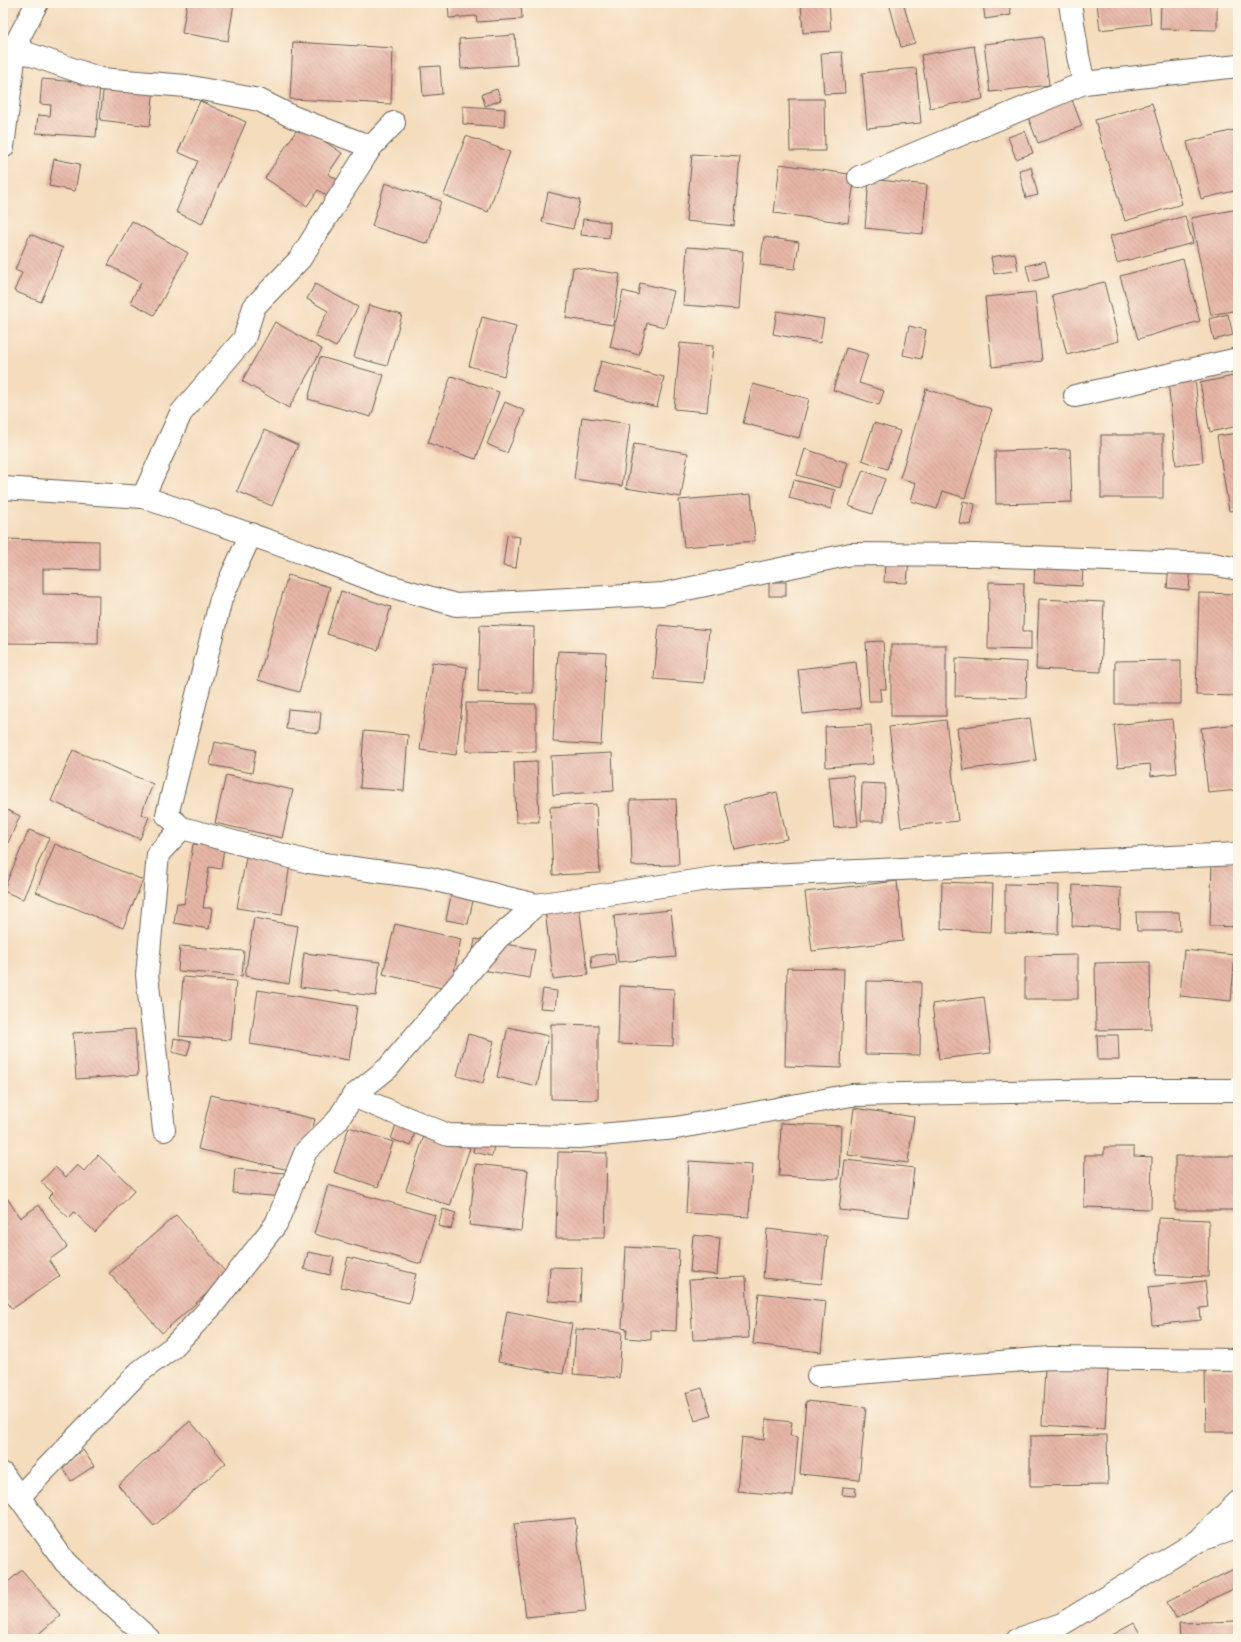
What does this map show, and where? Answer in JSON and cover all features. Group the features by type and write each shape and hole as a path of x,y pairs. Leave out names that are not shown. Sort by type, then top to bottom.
{"street":[{"path":"3,148 16,43 37,3"},
{"path":"1070,3 1078,56 1084,83"},
{"path":"16,43 26,53 101,79 186,86 259,100 293,117 371,147"},
{"path":"859,177 1084,83 1238,66"},
{"path":"143,497 181,413 244,338 254,306 300,259 371,147 394,123"},
{"path":"1075,396 1238,359"},
{"path":"3,488 143,497 251,534 383,584 456,605 663,594 851,554 975,555 1213,564 1238,569"},
{"path":"251,534 222,598 167,815 182,828 309,862 428,878 536,905 721,877 1238,854"},
{"path":"164,1130 147,975 158,854 182,828"},
{"path":"19,1497 139,1372 172,1348 211,1307 276,1224 306,1151 337,1121 352,1096 388,1068 498,938 536,905"},
{"path":"352,1096 448,1135 579,1137 676,1128 851,1095 1118,1090 1238,1090"},
{"path":"818,1376 1051,1358 1238,1360"},
{"path":"3,1474 65,1562 149,1639"},
{"path":"1198,1541 1238,1502"},
{"path":"1018,1639 1062,1624 1198,1541 1238,1527"}],"building":[{"path":"187,3 234,3 228,41 182,33"},
{"path":"272,3 333,3 333,6 272,6"},
{"path":"448,3 521,3 522,19 477,22 476,16 449,18"},
{"path":"801,3 829,3 831,31 803,33"},
{"path":"889,3 903,3 915,43 901,47"},
{"path":"983,3 1009,3 1011,15 985,19"},
{"path":"1097,3 1149,3 1151,24 1100,30"},
{"path":"1161,3 1217,3 1217,30 1160,29"},
{"path":"515,35 517,65 461,69 459,39"},
{"path":"1043,37 1049,85 990,92 984,44"},
{"path":"293,42 393,48 391,104 290,99"},
{"path":"974,46 983,99 930,108 921,55"},
{"path":"842,52 845,93 824,94 821,53"},
{"path":"440,66 442,94 423,96 421,67"},
{"path":"916,68 921,123 867,128 862,73"},
{"path":"42,79 100,84 96,137 36,133 38,115 50,116 51,105 40,104"},
{"path":"104,83 154,88 150,126 100,120"},
{"path":"497,89 501,100 485,106 482,94"},
{"path":"789,99 824,99 825,151 790,151"},
{"path":"1072,100 1082,126 1038,143 1028,117"},
{"path":"200,101 246,122 202,224 176,212 198,161 178,152"},
{"path":"1152,103 1182,204 1125,221 1095,120"},
{"path":"463,106 505,109 504,127 463,124"},
{"path":"300,125 342,153 328,174 340,181 330,198 318,190 307,206 265,178"},
{"path":"1238,129 1238,190 1201,199 1187,142"},
{"path":"1025,131 1033,153 1016,159 1008,137"},
{"path":"466,136 510,152 488,212 444,195"},
{"path":"692,154 740,157 734,226 686,221"},
{"path":"54,159 80,164 75,191 49,186"},
{"path":"780,164 855,175 848,223 774,213"},
{"path":"1031,167 1038,195 1026,198 1019,170"},
{"path":"869,179 927,185 923,234 865,228"},
{"path":"385,183 441,201 428,244 372,226"},
{"path":"548,192 580,200 573,229 542,222"},
{"path":"1238,209 1238,310 1211,315 1191,218"},
{"path":"1185,216 1193,243 1117,263 1110,236"},
{"path":"583,219 610,222 609,238 581,235"},
{"path":"132,221 188,253 154,315 130,302 141,283 108,265"},
{"path":"30,234 63,248 41,302 14,291 22,273 15,270"},
{"path":"764,237 799,242 795,269 760,265"},
{"path":"687,247 743,251 739,309 683,305"},
{"path":"1015,253 1018,270 994,274 991,257"},
{"path":"1183,259 1200,321 1138,339 1120,276"},
{"path":"1045,261 1049,277 1030,282 1026,266"},
{"path":"573,267 620,274 613,325 566,318"},
{"path":"1104,282 1119,341 1067,355 1052,295"},
{"path":"640,283 674,291 665,327 647,323 639,355 610,347 623,291 638,295"},
{"path":"315,284 358,307 336,347 315,336 328,311 307,299"},
{"path":"1035,292 1042,361 992,367 985,297"},
{"path":"369,305 402,315 387,366 354,357"},
{"path":"777,311 824,319 820,343 773,334"},
{"path":"1228,314 1233,335 1214,340 1209,319"},
{"path":"482,317 516,326 504,376 469,366"},
{"path":"275,322 322,349 289,408 242,381"},
{"path":"909,326 926,330 921,359 903,355"},
{"path":"680,343 713,346 707,412 674,409"},
{"path":"846,348 868,354 859,383 884,391 879,405 833,390"},
{"path":"320,357 384,375 371,417 308,399"},
{"path":"601,361 664,377 657,407 594,391"},
{"path":"1238,375 1238,426 1210,432 1200,383"},
{"path":"451,376 499,392 476,459 428,443"},
{"path":"1195,377 1203,462 1176,465 1168,379"},
{"path":"753,384 809,399 799,438 743,423"},
{"path":"926,389 992,409 965,498 943,491 937,509 911,501 916,483 900,478"},
{"path":"505,402 525,411 507,453 487,444"},
{"path":"582,417 630,424 622,486 574,479"},
{"path":"874,423 900,431 887,469 862,460"},
{"path":"264,430 298,445 272,506 237,491"},
{"path":"1238,433 1238,510 1229,511 1217,436"},
{"path":"1101,435 1163,435 1163,498 1101,498"},
{"path":"634,444 688,453 681,497 626,488"},
{"path":"805,449 848,463 840,488 797,475"},
{"path":"1070,449 1072,502 996,504 995,451"},
{"path":"863,470 885,479 872,514 849,506"},
{"path":"794,480 835,490 831,509 789,498"},
{"path":"751,494 755,541 684,547 679,500"},
{"path":"963,501 975,504 971,525 959,523"},
{"path":"507,535 520,537 516,568 503,566"},
{"path":"3,539 99,541 99,570 43,569 43,594 99,595 98,644 3,643"},
{"path":"885,560 909,561 907,583 884,582"},
{"path":"1035,563 1083,566 1082,586 1034,583"},
{"path":"1169,565 1191,567 1189,590 1167,588"},
{"path":"288,575 330,587 299,692 258,680"},
{"path":"769,582 786,582 786,596 769,596"},
{"path":"989,582 1024,583 1023,631 1031,631 1031,650 988,649"},
{"path":"341,591 391,607 378,650 327,634"},
{"path":"1199,593 1238,594 1238,696 1196,695"},
{"path":"1039,599 1104,602 1101,672 1036,669"},
{"path":"480,625 534,627 533,693 478,692"},
{"path":"659,625 709,630 704,683 654,679"},
{"path":"883,641 886,689 880,689 881,701 869,701 866,642"},
{"path":"891,645 946,645 946,716 891,716"},
{"path":"558,651 606,653 601,745 553,742"},
{"path":"956,658 1027,662 1026,698 955,696"},
{"path":"1181,660 1181,704 1115,704 1115,661"},
{"path":"432,662 467,667 456,755 420,750"},
{"path":"856,662 861,708 803,714 798,669"},
{"path":"466,703 536,704 536,752 466,751"},
{"path":"288,709 321,712 319,733 286,729"},
{"path":"1030,718 1036,760 963,770 957,728"},
{"path":"1172,719 1177,773 1151,776 1150,764 1118,767 1114,725"},
{"path":"946,720 958,821 901,827 889,727"},
{"path":"1238,724 1238,790 1208,793 1201,728"},
{"path":"871,725 873,764 826,767 825,727"},
{"path":"364,731 408,735 404,791 360,788"},
{"path":"215,742 256,750 252,773 210,765"},
{"path":"73,750 153,784 141,814 149,817 140,839 51,801"},
{"path":"612,753 614,791 553,795 551,756"},
{"path":"537,761 539,822 516,822 514,762"},
{"path":"226,775 293,790 282,838 215,823"},
{"path":"853,775 858,826 834,828 829,777"},
{"path":"862,783 885,784 884,821 861,821"},
{"path":"777,792 787,839 735,850 725,804"},
{"path":"676,799 679,865 632,866 630,800"},
{"path":"596,804 600,873 553,875 550,807"},
{"path":"3,808 20,816 3,854"},
{"path":"29,830 49,838 23,899 3,891"},
{"path":"55,844 143,880 123,928 36,892"},
{"path":"193,844 224,848 221,869 209,867 203,908 212,908 209,929 174,923 177,903 184,904"},
{"path":"246,857 290,864 282,915 237,908"},
{"path":"1212,862 1238,863 1238,927 1210,926"},
{"path":"897,881 903,941 812,951 805,892"},
{"path":"942,882 993,884 991,932 941,929"},
{"path":"1005,884 1059,885 1058,934 1005,933"},
{"path":"1073,885 1121,888 1120,928 1072,926"},
{"path":"452,891 474,896 468,924 446,920"},
{"path":"579,906 588,975 553,979 545,910"},
{"path":"671,910 676,957 618,962 614,916"},
{"path":"1136,912 1179,912 1180,931 1137,931"},
{"path":"254,918 298,926 289,984 245,976"},
{"path":"395,924 461,939 450,990 383,974"},
{"path":"475,939 535,949 530,978 470,968"},
{"path":"180,946 244,951 242,976 178,971"},
{"path":"1184,950 1235,955 1231,1001 1180,996"},
{"path":"304,953 380,962 376,996 300,987"},
{"path":"614,953 616,965 592,969 591,956"},
{"path":"1078,955 1078,999 1025,999 1025,956"},
{"path":"1150,962 1151,1029 1096,1030 1095,963"},
{"path":"787,968 844,969 841,1068 785,1066"},
{"path":"183,977 236,981 231,1040 179,1036"},
{"path":"866,981 921,982 920,1055 865,1054"},
{"path":"620,986 674,989 673,1046 618,1044"},
{"path":"543,989 557,991 555,1009 540,1008"},
{"path":"258,990 357,1006 349,1060 250,1044"},
{"path":"984,997 991,1053 939,1059 932,1004"},
{"path":"551,1024 598,1025 598,1100 551,1099"},
{"path":"508,1027 548,1036 537,1086 497,1077"},
{"path":"135,1029 138,1075 76,1079 73,1033"},
{"path":"468,1034 494,1041 483,1083 457,1076"},
{"path":"1097,1035 1118,1035 1119,1060 1098,1060"},
{"path":"174,1038 191,1042 187,1056 172,1052"},
{"path":"211,1095 315,1119 302,1173 198,1149"},
{"path":"854,1108 914,1117 908,1163 848,1155"},
{"path":"397,1122 416,1128 411,1146 391,1139"},
{"path":"781,1123 841,1126 839,1179 779,1176"},
{"path":"349,1127 393,1142 378,1187 334,1172"},
{"path":"425,1133 470,1148 450,1206 406,1190"},
{"path":"476,1135 495,1140 492,1156 473,1152"},
{"path":"1104,1147 1134,1147 1134,1156 1152,1157 1151,1209 1084,1207 1085,1155 1104,1155"},
{"path":"558,1152 607,1153 605,1238 556,1238"},
{"path":"98,1155 135,1190 95,1232 74,1212 69,1218 48,1198 53,1193 41,1182 55,1167 66,1177 77,1165 84,1171"},
{"path":"1175,1156 1237,1156 1238,1210 1175,1210"},
{"path":"845,1160 914,1168 909,1217 839,1210"},
{"path":"689,1161 752,1165 749,1217 686,1213"},
{"path":"476,1164 528,1170 521,1231 469,1225"},
{"path":"235,1169 285,1173 283,1197 233,1193"},
{"path":"328,1185 435,1215 421,1264 314,1234"},
{"path":"7,1198 20,1218 39,1205 67,1247 49,1260 60,1276 12,1309 3,1296 3,1201"},
{"path":"443,1209 456,1213 451,1229 438,1226"},
{"path":"176,1215 228,1275 162,1333 109,1273"},
{"path":"1158,1218 1209,1220 1208,1277 1156,1275"},
{"path":"767,1229 827,1236 822,1284 763,1278"},
{"path":"693,1235 720,1238 717,1275 690,1272"},
{"path":"626,1247 679,1250 676,1331 651,1330 651,1340 626,1338 627,1329 622,1328"},
{"path":"308,1252 334,1257 330,1275 304,1269"},
{"path":"348,1257 416,1274 409,1303 341,1287"},
{"path":"550,1267 582,1268 580,1303 548,1301"},
{"path":"746,1277 749,1338 693,1340 689,1280"},
{"path":"1205,1281 1208,1307 1200,1308 1201,1320 1152,1325 1148,1287"},
{"path":"759,1293 826,1301 821,1352 753,1344"},
{"path":"507,1311 572,1324 563,1374 498,1362"},
{"path":"576,1329 622,1332 619,1378 573,1374"},
{"path":"1045,1367 1108,1370 1105,1429 1042,1425"},
{"path":"1205,1370 1238,1370 1238,1432 1206,1432"},
{"path":"702,1388 711,1416 695,1421 686,1393"},
{"path":"806,1401 866,1407 859,1480 800,1474"},
{"path":"766,1419 792,1422 790,1436 798,1437 793,1496 737,1491 742,1437 764,1440"},
{"path":"190,1421 226,1463 154,1526 118,1485"},
{"path":"1107,1435 1108,1485 1030,1486 1030,1436"},
{"path":"83,1450 94,1466 71,1481 61,1465"},
{"path":"843,1487 856,1488 855,1496 842,1495"},
{"path":"575,1518 586,1611 526,1617 514,1524"},
{"path":"1238,1567 1238,1586 1175,1618 1167,1602"},
{"path":"22,1570 60,1615 33,1639 3,1639 3,1586"},
{"path":"1238,1621 1238,1639 1180,1639 1179,1623"},
{"path":"1134,1623 1143,1639 1105,1639"}]}
